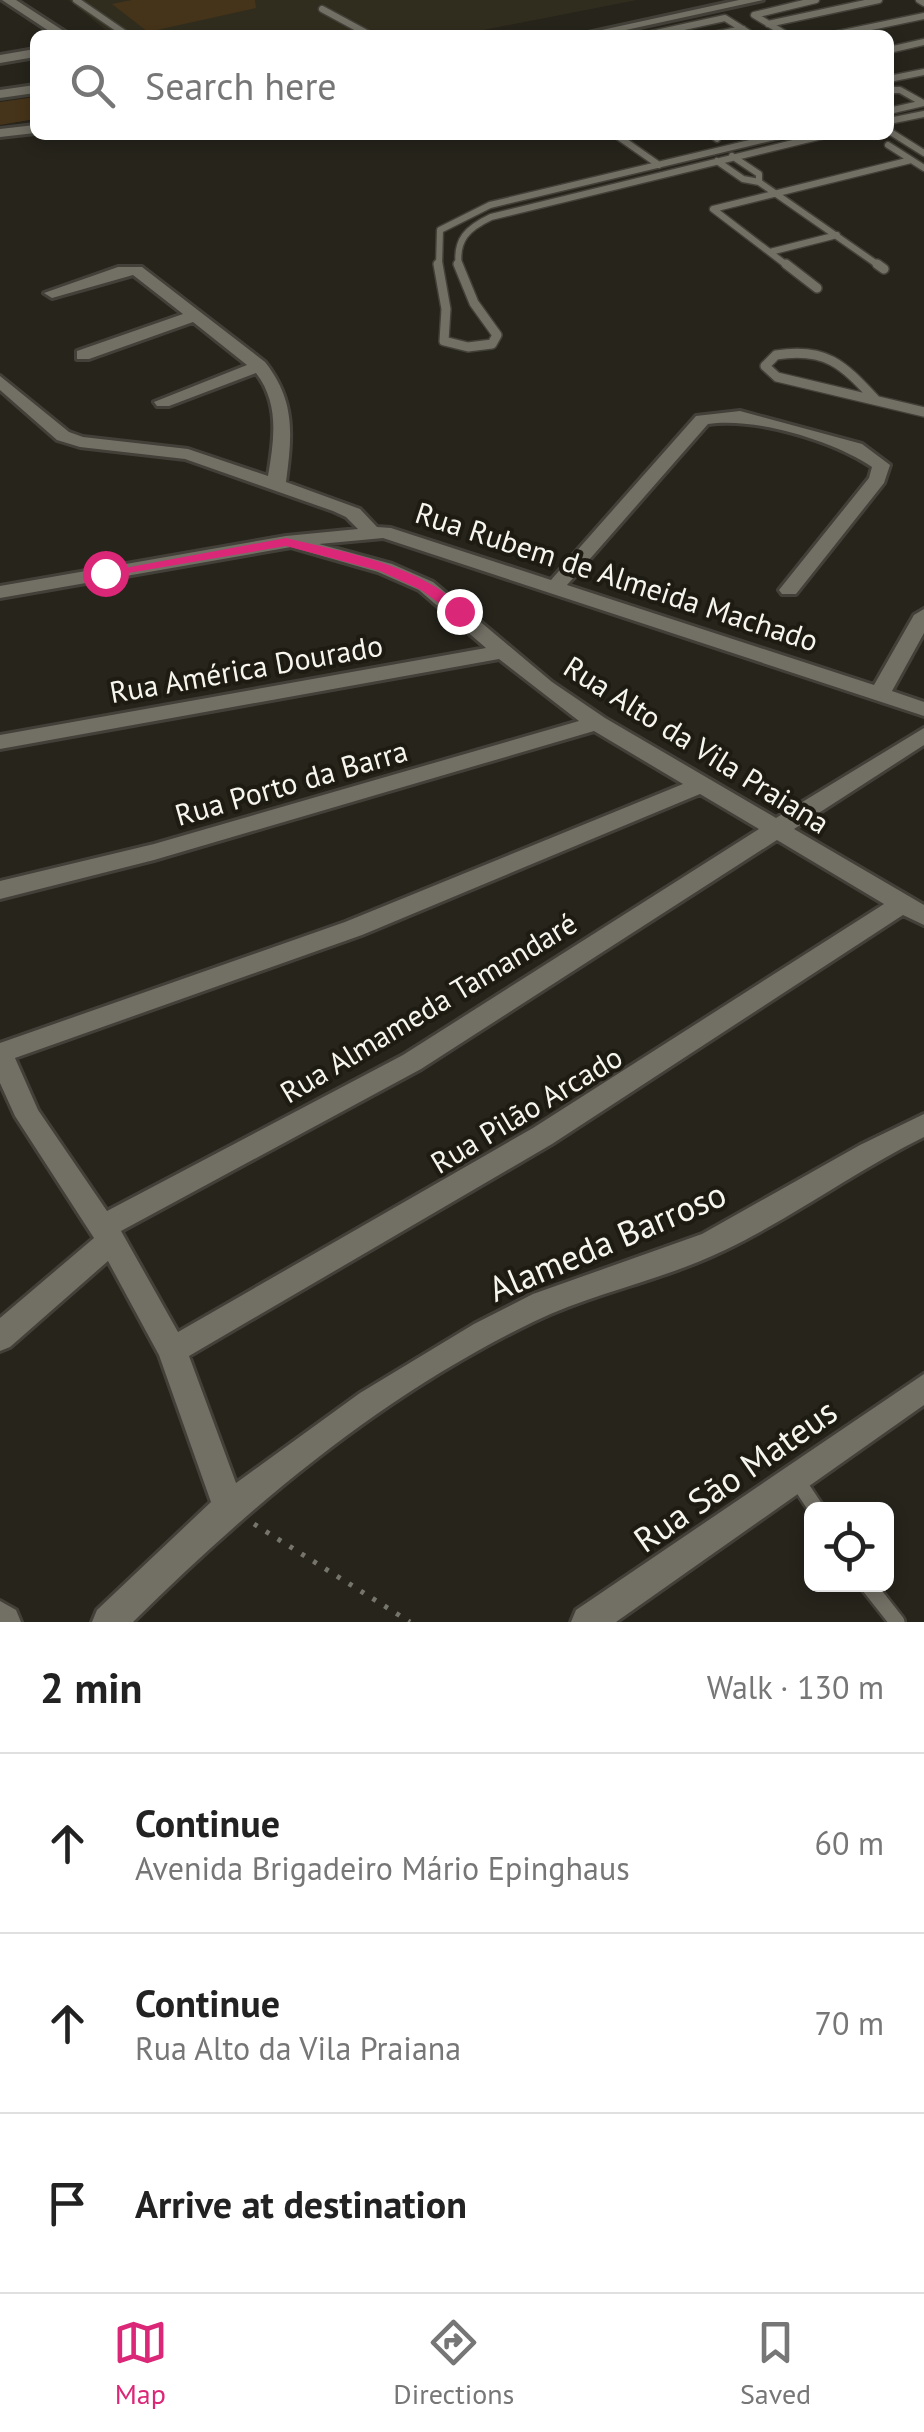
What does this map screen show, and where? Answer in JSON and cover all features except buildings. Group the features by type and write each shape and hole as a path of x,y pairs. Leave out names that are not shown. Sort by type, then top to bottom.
{"street":[{"path":"8,0 56,30"},
{"path":"610,30 757,0"},
{"path":"0,59 30,54"},
{"path":"0,94 30,91"},
{"path":"0,133 30,129"},
{"path":"52,294 132,269 259,366 275,383 282,410 276,486"},
{"path":"83,355 193,316"},
{"path":"162,402 259,366"},
{"path":"0,381 63,436 80,442 188,454 353,513 370,531"},
{"path":"556,586 702,420 734,415 856,448 880,465 878,479 789,590"},
{"name":"Rua Rubem de Almeida Machado","path":"0,592 370,531 556,586 924,709"},
{"name":"Rua Alto da Vila Praiana","path":"286,542 409,578 459,611 502,652 597,723 913,910"},
{"path":"880,694 924,615"},
{"name":"Rua América Dourado","path":"0,742 502,652"},
{"name":"Rua Porto da Barra","path":"0,890 154,852 597,723"},
{"name":"Rua Almameda Tamandaré","path":"0,1338 107,1234 412,1062 924,735"},
{"path":"229,1508 172,1350 107,1234 28,1116 0,1054 308,948 701,785"},
{"name":"Rua Pilão Arcado","path":"172,1350 361,1246 549,1135 913,910"},
{"name":"Alameda Barroso","path":"108,1622 229,1508 382,1397 520,1314 586,1286 713,1243 870,1149 924,1125"},
{"name":"Rua São Mateus","path":"588,1622 924,1388"}],"lane":[{"path":"76,0 120,30"},
{"path":"778,30 754,15 816,0"},
{"path":"768,24 879,0"},
{"path":"322,9 361,30"},
{"path":"857,30 924,16"},
{"path":"670,30 726,18 742,29"},
{"path":"737,30 742,29"},
{"path":"894,49 924,42"},
{"path":"894,78 924,72"},
{"path":"894,79 924,102"},
{"path":"894,93 900,90 924,102"},
{"path":"894,110 924,102"},
{"path":"894,120 924,114"},
{"path":"894,134 924,153"},
{"path":"623,140 659,165"},
{"path":"752,140 490,204 440,230 434,256 446,309 441,333 444,340 456,346 477,348 492,344 497,335 474,305 462,276 456,252 466,227 511,210 806,140"},
{"path":"766,140 777,147"},
{"path":"888,144 924,168"},
{"path":"723,150 759,174 759,182"},
{"path":"706,154 743,179 759,182 884,269"},
{"path":"817,288 713,210 912,160"},
{"path":"770,252 837,235"},
{"path":"876,400 832,357 821,352 776,355 766,366 777,377 924,412"},
{"path":"797,1480 812,1502"},
{"path":"874,1592 897,1622"}],"path":[{"path":"229,1508 410,1622"}],"shaded area":[{"path":"68,0 637,0 484,30 106,30"}],"route":[{"path":"105,573 286,542 385,568 426,586 459,611"}]}
